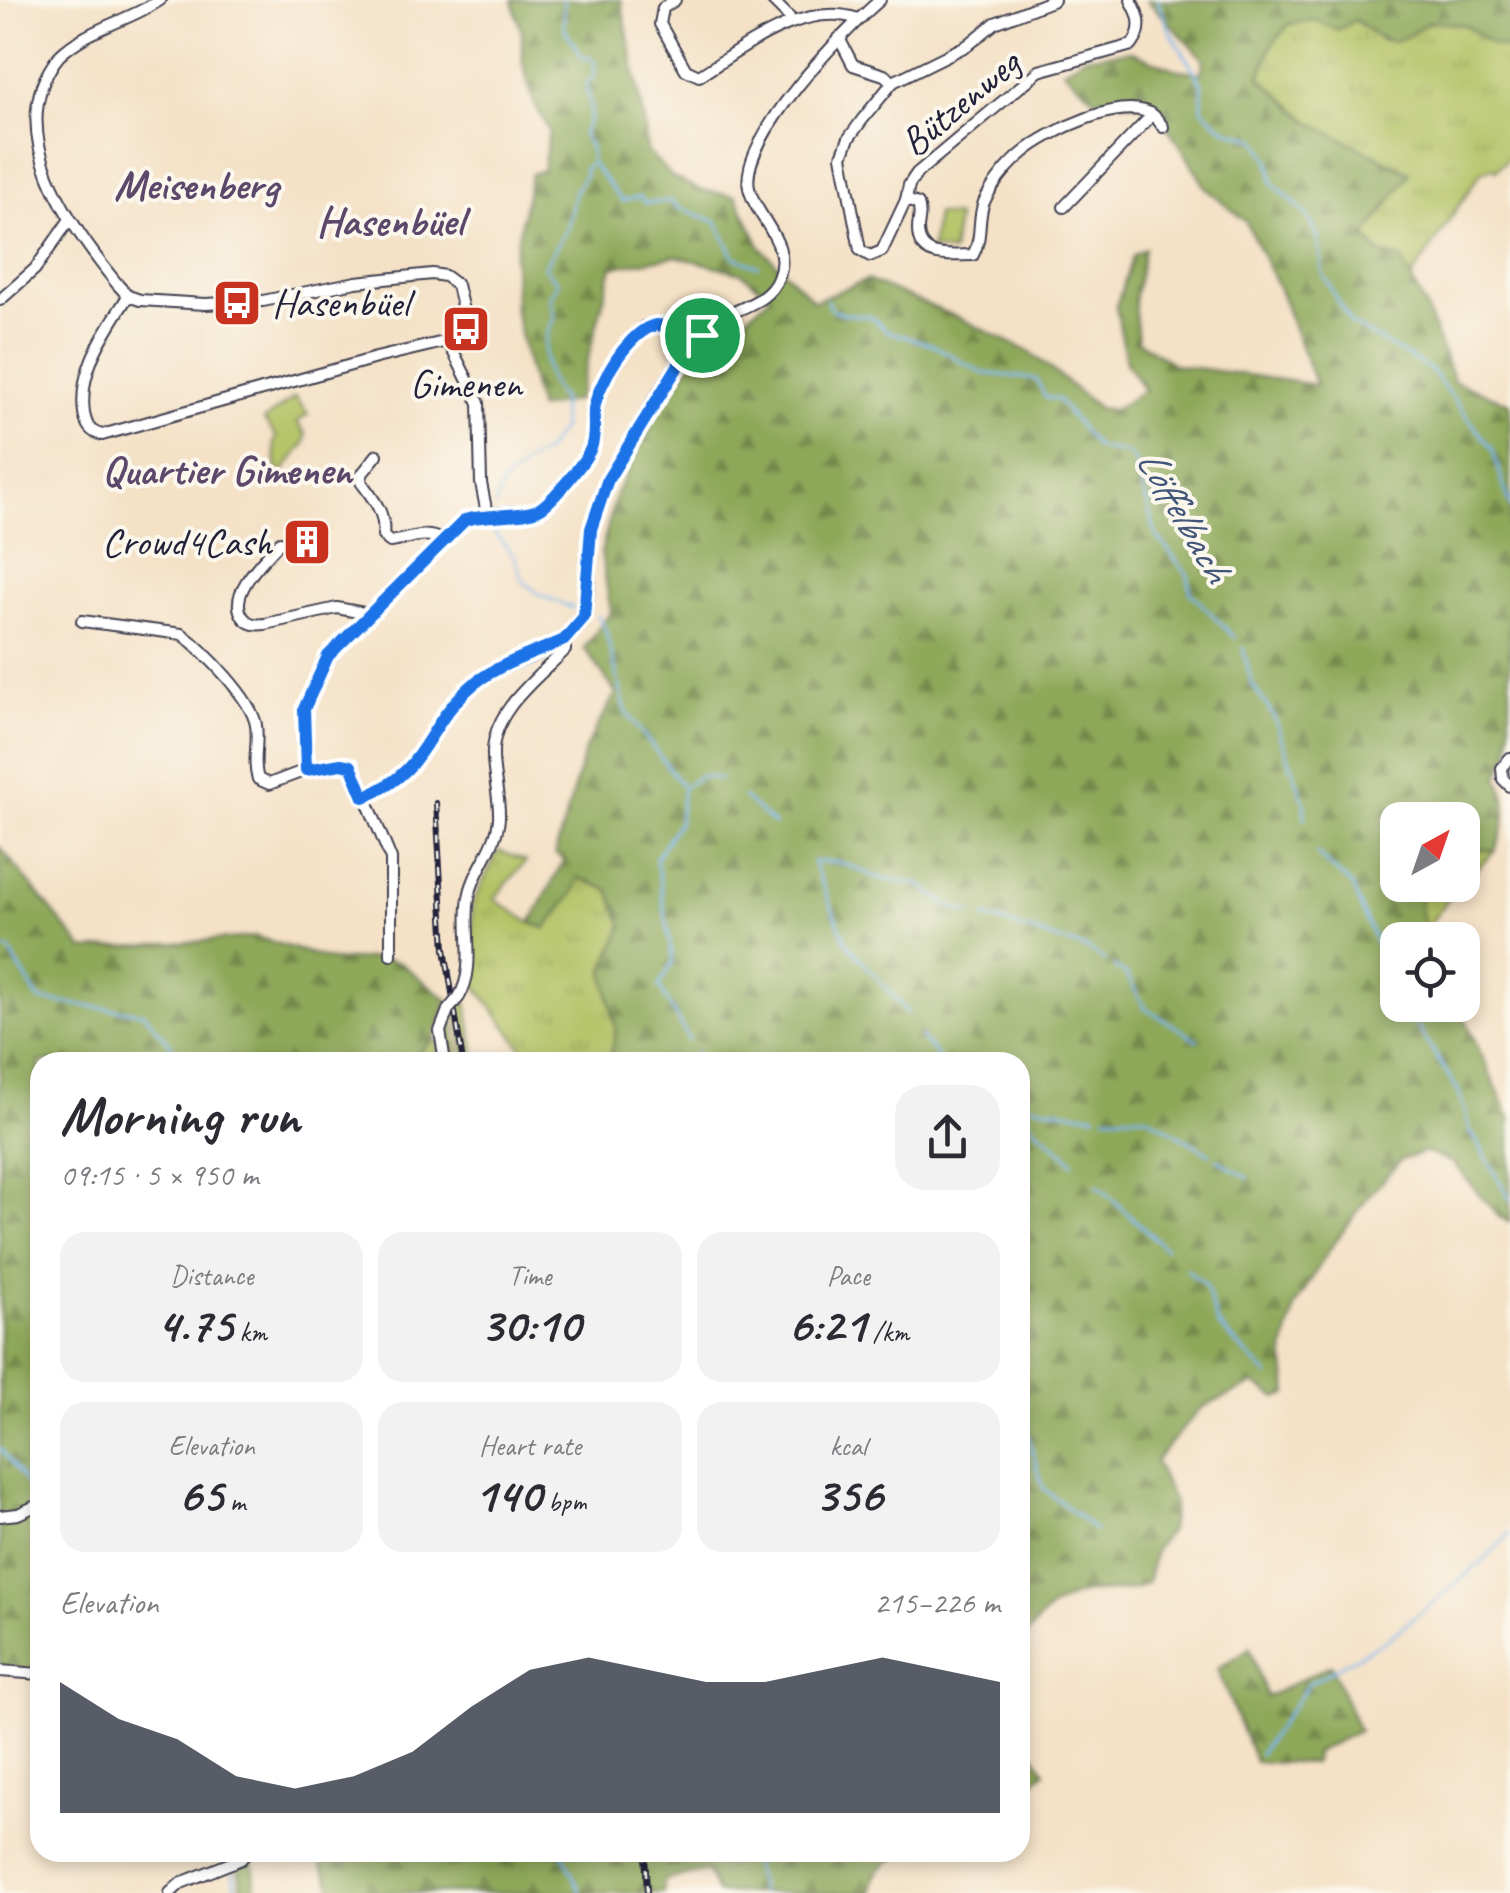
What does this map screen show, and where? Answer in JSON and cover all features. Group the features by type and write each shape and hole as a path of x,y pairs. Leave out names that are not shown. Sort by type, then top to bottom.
{"street":[{"path":"128,296 86,371 83,391 87,425 102,435 469,336 457,286 439,274 356,282 281,299 237,303 150,301 128,296 45,188 34,160 29,129 35,94 58,56 75,43 160,0"},
{"path":"675,0 663,8 660,24 686,70 698,76 789,16 829,10 858,20"},
{"path":"772,0 789,16"},
{"path":"364,797 383,790 414,765 458,699 475,682 564,640 584,617 591,529 620,456 702,335 722,318 760,300 779,276 782,255 749,186 750,165 784,106 839,38 880,0"},
{"name":"Bützenweg","path":"892,82 968,46 996,23 1054,0"},
{"name":"Bützenweg","path":"906,200 909,185 917,174 1039,71 1132,45 1140,33 1140,15 1131,0"},
{"path":"839,38 853,65 884,75 892,82 849,138 842,156 860,250 870,256 882,251 906,200 918,204 920,242 926,250 936,255 972,255 980,242 983,205 1023,152 1106,112 1130,108 1152,114 1164,127"},
{"path":"1064,206 1152,114"},
{"path":"0,300 35,268 68,222"},
{"path":"306,770 302,722 328,656 465,520 487,514 536,511 546,504 588,453 594,434 594,406 604,382 622,351 644,327 672,325 702,335"},
{"path":"448,341 479,402 487,514"},
{"path":"377,455 362,474 361,482 382,512 384,536 390,542 419,535 442,540"},
{"path":"280,542 242,591 240,604 245,619 254,625 264,624 337,608 369,614"},
{"path":"82,621 182,634 250,708 256,726 254,768 258,779 269,784 306,770 351,766 391,858 391,955"},
{"path":"443,1052 440,1030 468,971 468,900 490,850 499,817 492,754 494,738 515,702 564,650 564,640"},
{"path":"1510,758 1502,768 1502,779 1510,786"},
{"path":"0,1516 30,1508"},
{"path":"0,1671 30,1673"},
{"path":"170,1893 181,1883 234,1862"}],"green space":[{"path":"512,0 621,0 647,151 672,177 700,190 736,196 761,248 814,301 867,280 1030,352 1098,408 1114,410 1144,390 1126,362 1116,307 1133,255 1144,249 1134,302 1138,341 1175,365 1316,385 1278,287 1246,222 1206,188 1151,106 1094,98 1063,70 1084,57 1130,51 1174,69 1201,73 1204,59 1147,0 1510,0 1510,49 1493,45 1465,25 1429,21 1408,36 1392,41 1355,20 1337,30 1315,20 1289,24 1270,48 1260,77 1310,122 1410,173 1365,237 1380,254 1401,259 1425,306 1454,381 1510,403 1510,751 1498,777 1505,805 1502,833 1495,851 1480,849 1480,802 1380,802 1380,902 1421,902 1423,922 1380,922 1380,1022 1467,1022 1510,1118 1510,1222 1499,1217 1453,1163 1425,1152 1401,1160 1329,1250 1295,1306 1284,1351 1288,1394 1277,1398 1254,1384 1201,1408 1155,1461 1174,1503 1170,1530 1155,1549 1147,1583 1126,1590 1071,1597 1042,1616 1030,1631 1030,1052 611,1052 616,1031 604,971 623,926 609,890 579,878 572,895 546,928 531,923 564,860 555,854 586,747 616,693 584,648 611,612 601,553 616,494 653,421 689,366 771,296 741,273 677,256 612,267 577,400 538,409 515,312 514,256 531,174 543,170 549,131 534,103 523,64 521,29"},
{"path":"1355,20 1383,41 1424,24 1457,22 1510,49 1510,156 1496,170 1493,167 1481,172 1411,279 1401,259 1380,254 1365,236 1409,172 1310,122 1260,78 1270,48 1289,24"},
{"path":"936,214 957,217 952,253 931,249"},
{"path":"295,397 308,414 297,422 306,434 305,443 282,473 277,473 277,438 264,420"},
{"path":"0,847 84,950 256,937 334,961 377,958 400,963 448,1000 435,1038 420,1052 30,1052 30,1671 0,1666"},
{"path":"1480,849 1495,851 1480,865"},
{"path":"498,851 526,861 494,899 531,923 546,928 572,895 579,878 609,889 623,926 604,970 616,1031 611,1052 525,1052 477,987 471,986 473,902"},
{"path":"1421,902 1446,902 1431,922 1423,922"},
{"path":"461,999 467,1003 474,1052 464,1052 456,1006"},
{"path":"451,1013 458,1052 447,1052 445,1031"},
{"path":"435,1038 439,1052 420,1052"},
{"path":"1250,1648 1266,1697 1331,1665 1359,1731 1315,1752 1314,1763 1255,1762 1217,1669"},
{"path":"1030,1747 1045,1772 1030,1784"},
{"path":"237,1862 253,1862 256,1890 242,1893"},
{"path":"320,1862 889,1862 878,1872 873,1893 717,1893 707,1871 664,1880 664,1893 335,1893"}],"waterway":[{"path":"563,0 564,28 583,58 590,57 594,62 595,74 586,86 590,116 582,134 590,147 591,161"},
{"path":"1157,0 1169,29 1202,84 1202,109 1225,129 1257,139 1269,160 1273,183 1307,215 1318,236 1323,274 1351,324 1431,370 1493,450 1510,507"},
{"path":"495,506 502,485 527,462 545,452 562,428 561,398 550,381 545,359 547,337 555,318 550,296 558,283 544,267 568,226 575,191 585,175 584,168 591,163"},
{"name":"Löffelbach","path":"592,164 622,201 640,197 645,203 671,201 717,222 734,257 758,266"},
{"name":"Löffelbach","path":"827,300 830,308 843,314 870,316 887,331 933,345 982,373 1036,379 1046,398 1057,399 1097,448 1127,453 1135,462 1156,535 1188,575 1191,593 1235,638"},
{"path":"492,519 495,534 515,557 522,580 540,595 573,608"},
{"path":"597,615 605,629 626,712 683,787 700,776 721,779"},
{"name":"Löffelbach","path":"1243,648 1252,684 1274,717 1304,802 1305,818"},
{"path":"683,787 679,821 656,858 673,961 659,986 689,1040"},
{"path":"743,797 775,825"},
{"name":"Löffelbach","path":"1316,853 1352,886 1380,953"},
{"path":"908,1013 846,942 813,862 839,862 879,878 921,885 947,906 971,913"},
{"path":"985,917 1088,949 1105,961"},
{"path":"0,949 9,950 39,1000 144,1013 177,1052"},
{"path":"1114,967 1126,974 1145,1008 1198,1040"},
{"name":"Löffelbach","path":"1414,1022 1459,1092 1470,1130 1510,1199"},
{"path":"920,1036 934,1052"},
{"path":"1030,1105 1095,1115"},
{"path":"1105,1116 1147,1116 1210,1154"},
{"path":"1030,1122 1074,1163"},
{"path":"1217,1159 1248,1178"},
{"path":"1097,1185 1165,1248"},
{"path":"1186,1269 1205,1285 1218,1325 1269,1376"},
{"path":"1030,1442 1043,1488 1095,1530"},
{"path":"0,1448 30,1489"},
{"path":"1259,1754 1309,1683 1388,1639 1480,1564 1510,1533"},
{"path":"567,1862 581,1893"},
{"path":"753,1862 761,1893"},
{"path":"233,1871 236,1893"}],"railway":[{"path":"436,803 445,949 461,1052"},
{"path":"645,1862 647,1893"}],"place":[{"name":"Hasenbüel","path":"237,303"},
{"name":"Gimenen","path":"466,329"},
{"name":"Crowd4Cash","path":"307,542"}],"district":[{"name":"Meisenberg","path":"196,185"},
{"name":"Hasenbüel","path":"390,221"},
{"name":"Quartier Gimenen","path":"227,470"}],"route":[{"path":"672,325 702,335 680,363 608,479 591,529 587,601 584,617 576,629 564,640 475,682 458,699 414,765 383,790 364,797 351,766 306,770 304,709 328,656 465,520 487,514 536,511 546,504 588,453 594,434 594,406 604,382 622,351 644,327 672,325"}]}
